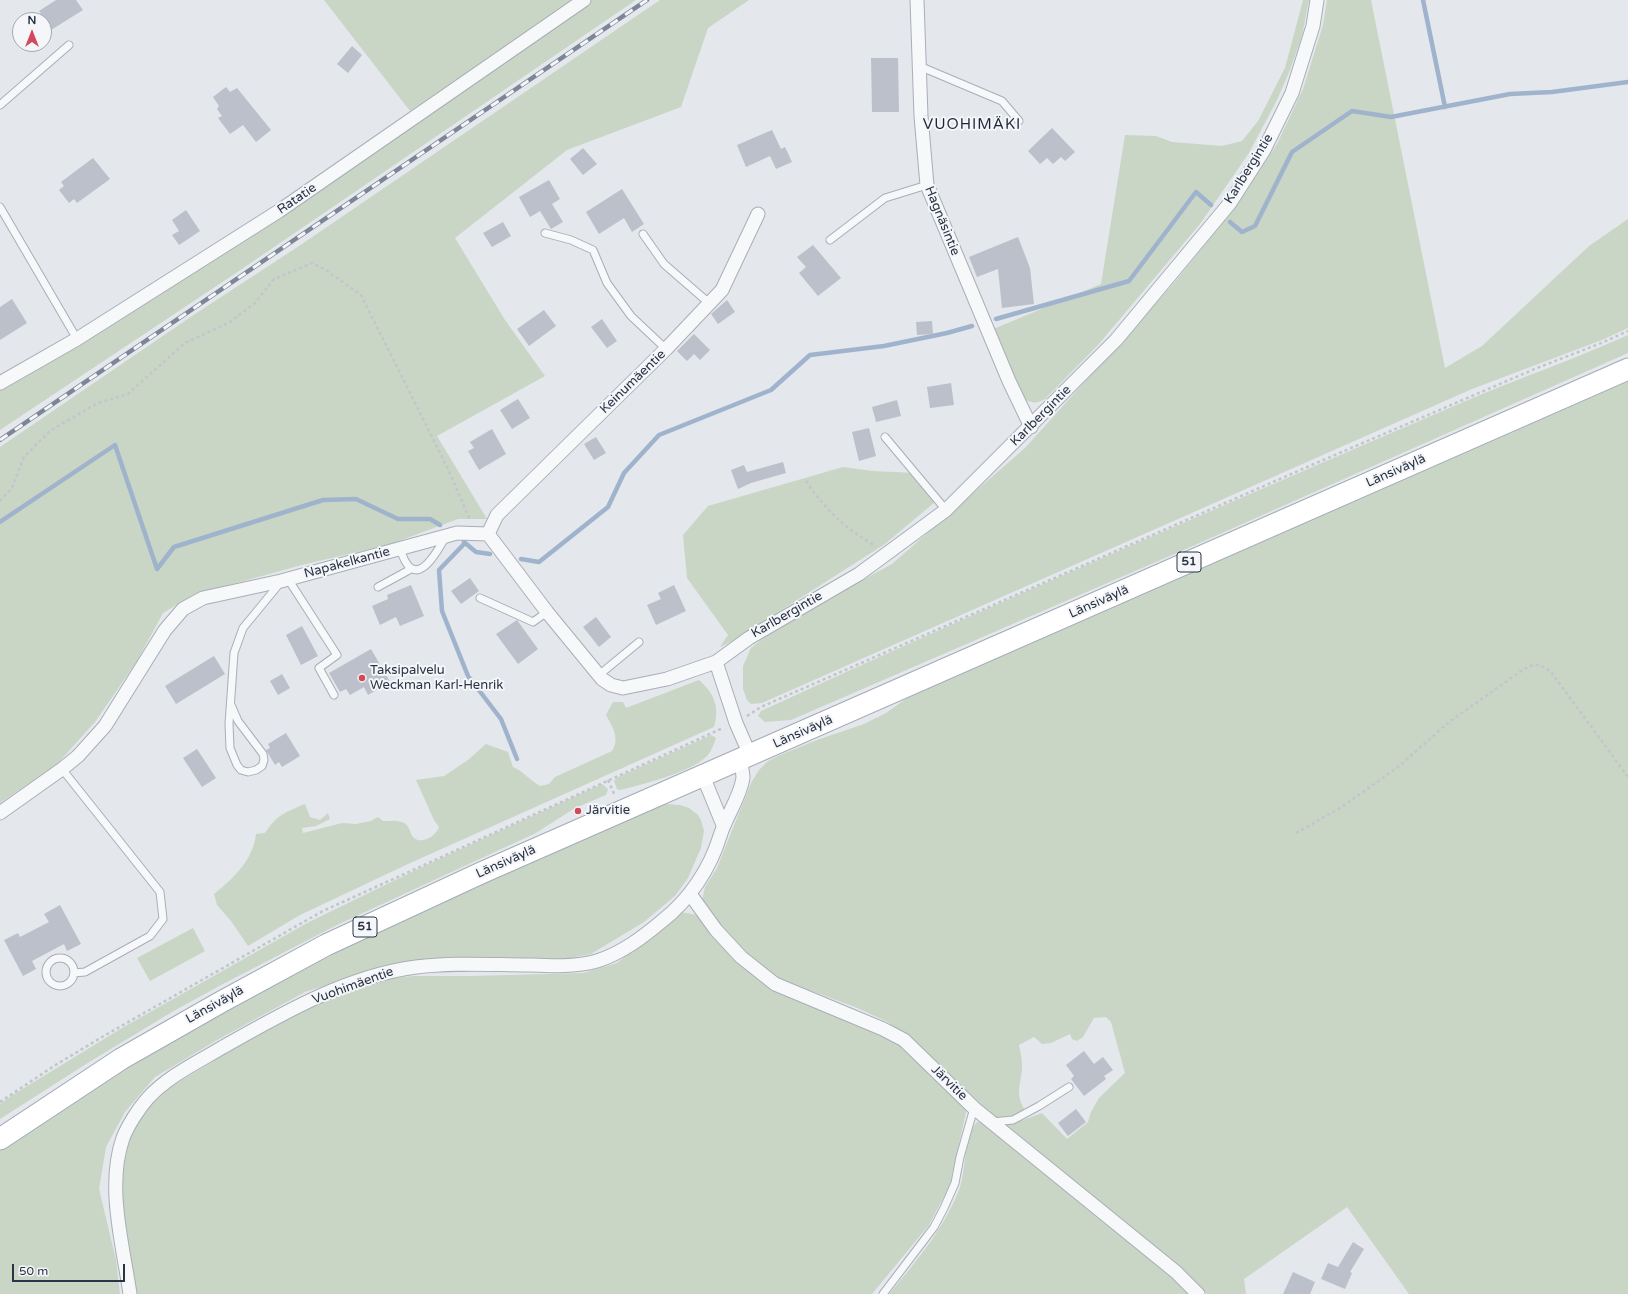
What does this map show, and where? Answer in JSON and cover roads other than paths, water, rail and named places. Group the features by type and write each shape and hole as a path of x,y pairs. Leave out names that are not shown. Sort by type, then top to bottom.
{"main road":[{"name":"Länsiväylä","path":"0,1139 121,1058 326,945 481,873 1628,369"}],"street":[{"name":"Ratatie","path":"0,383 77,339 279,212 584,0"},
{"name":"Hagnäsintie","path":"917,0 919,66 926,185 1009,381 1031,427"},
{"name":"Karlbergintie","path":"716,662 749,638 859,574 946,510 1031,427 1116,340 1230,203 1264,150 1292,93 1313,26 1317,0"},
{"name":"Keinumäentie","path":"482,533 497,515 666,350 722,290 758,214"},
{"name":"Napakelkantie","path":"0,813 78,756 105,726 165,630 183,610 202,598 285,580 456,533 482,533"},
{"path":"482,533 599,675 611,685 623,688 667,679 716,662 736,723 745,757"},
{"name":"Vuohimäentie","path":"130,1294 115,1188 117,1162 124,1136 134,1118 148,1098 167,1081 192,1065 291,1009 371,976 394,970 420,966 458,964 572,966 597,961 619,952 647,934 671,915 690,894 716,849 724,825 738,794 743,776 745,757"},
{"path":"703,776 724,825"},
{"name":"Järvitie","path":"690,894 716,930 741,957 775,984 884,1029 904,1040 974,1108 1176,1272 1198,1294"}],"lane":[{"path":"0,105 69,44"},
{"path":"919,66 1002,101 1019,121"},
{"path":"830,240 885,198 926,185"},
{"path":"0,207 77,339"},
{"path":"545,233 571,240 593,250 607,283 632,316 666,350"},
{"path":"643,234 664,264 709,304"},
{"path":"885,437 946,510"},
{"path":"378,587 411,569 419,569 425,566 434,558 446,536"},
{"path":"400,548 404,563 411,569"},
{"path":"231,705 238,721 263,754 264,760 262,766 256,770 248,772 241,770 236,765 230,748 229,724 234,653 243,628 285,580 337,655 320,668 334,696"},
{"path":"480,598 533,622 547,612"},
{"path":"599,675 639,642"},
{"path":"62,769 160,892 163,919 150,936 85,972 74,972"},
{"path":"59,958 68,960 74,972 71,982 62,986 53,985 49,981 46,973 48,965 59,958"},
{"path":"991,1122 1013,1120 1040,1106 1069,1087"},
{"path":"883,1294 934,1227 944,1208 955,1183 960,1157 974,1108"}],"waterway":[{"path":"1423,0 1445,107"},
{"path":"1230,222 1242,232 1255,226 1292,152 1352,111 1391,117 1510,94 1552,92 1628,82"},
{"path":"996,319 1129,281 1196,192 1211,205"},
{"path":"521,559 539,562 608,507 624,473 659,435 771,390 810,355 884,346 947,333 972,326"},
{"path":"0,522 115,445 157,569 174,547 323,500 356,499 398,519 430,519 440,525"},
{"path":"464,542 476,552 490,554"},
{"path":"465,543 439,570 442,611 468,676 501,719 517,759"}],"railway":[{"path":"0,440 647,0"}],"place":[{"name":"Taksipalvelu Weckman Karl-Henrik","path":"362,678"},
{"name":"Järvitie","path":"578,811"}],"district":[{"name":"VUOHIMÄKI","path":"972,125"}]}
